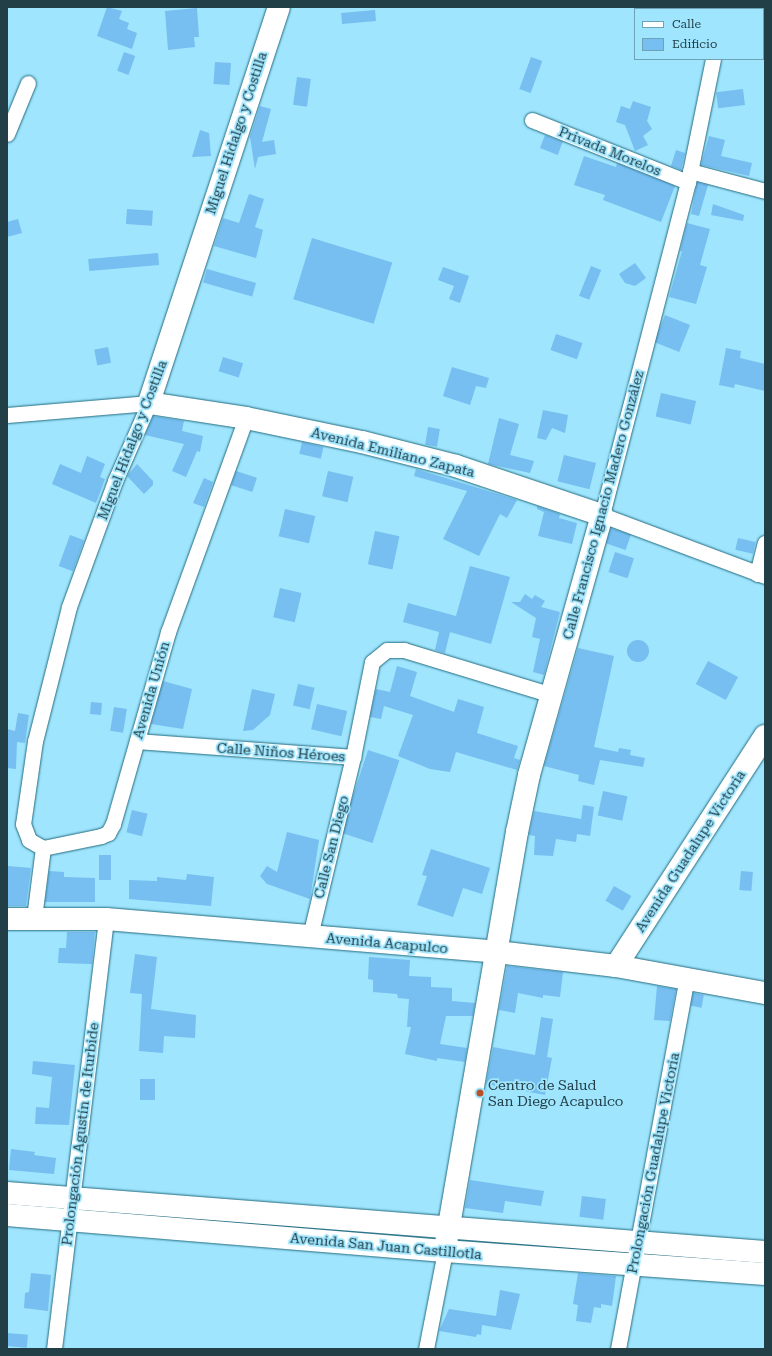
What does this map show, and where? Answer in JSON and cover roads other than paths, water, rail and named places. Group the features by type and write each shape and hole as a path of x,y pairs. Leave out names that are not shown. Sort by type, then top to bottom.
{"street":[{"name":"Miguel Hidalgo y Costilla","path":"43,848 30,840 23,824 35,741 69,607 115,480 149,403 279,7"},
{"name":"Calle Francisco Ignacio Madero González","path":"445,1252 518,825 602,515 689,177 714,60"},
{"path":"7,134 28,83"},
{"name":"Privada Morelos","path":"532,120 689,177 765,191"},
{"name":"Avenida Emiliano Zapata","path":"7,415 149,403 246,418 362,442 456,466 602,515 761,575"},
{"name":"Avenida Unión","path":"43,848 108,833 114,824 168,632 246,418"},
{"path":"761,575 765,543"},
{"name":"Calle Niños Héroes","path":"137,741 353,758 372,662 387,650 404,650 552,695"},
{"name":"Avenida Guadalupe Victoria","path":"616,966 765,736"},
{"name":"Calle San Diego","path":"310,936 353,758"},
{"path":"34,918 43,848"},
{"name":"Avenida Acapulco","path":"7,919 106,919 497,952 616,966 687,977 765,993"},
{"name":"Prolongación Agustín de Iturbide","path":"54,1349 106,919"},
{"name":"Prolongación Guadalupe Victoria","path":"618,1349 687,977"},
{"name":"Avenida San Juan Castillotla","path":"7,1193 70,1209 445,1252 765,1274"},
{"name":"Avenida San Juan Castillotla","path":"7,1215 70,1209 449,1227 765,1252"},
{"path":"426,1349 445,1252"}],"place":[{"name":"Centro de Salud San Diego Acapulco","path":"480,1093"}]}
